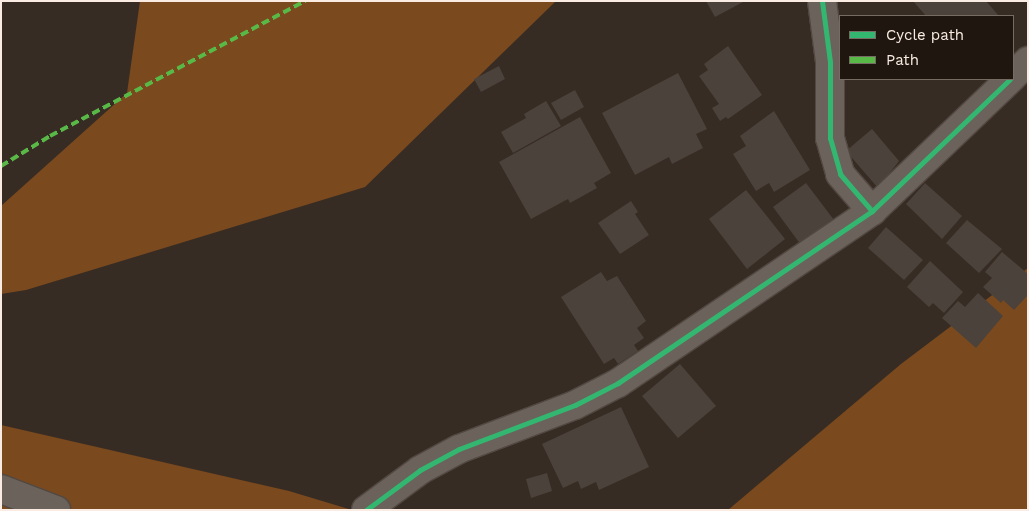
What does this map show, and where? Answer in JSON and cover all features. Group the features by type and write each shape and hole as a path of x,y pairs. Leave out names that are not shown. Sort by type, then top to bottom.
{"street":[{"path":"822,1 830,62 830,138 840,174 872,211"},
{"path":"1014,75 1028,61"},
{"path":"366,510 420,470 459,448 575,405 618,382 872,211 1009,80"},
{"path":"1,489 56,510"}],"shaded area":[{"path":"140,1 556,1 365,187 26,290 1,294 1,206 127,93"},
{"path":"1028,268 1028,510 728,510 901,364"},
{"path":"1,425 289,491 352,510 1,510"}],"building":[{"path":"706,1 745,1 715,17"},
{"path":"913,1 986,1 998,15 925,15"},
{"path":"728,46 762,95 728,119 726,117 720,121 712,108 719,104 699,76 708,70 704,64"},
{"path":"499,66 505,79 481,92 474,79"},
{"path":"678,73 707,129 696,134 703,148 672,164 669,157 635,175 602,113"},
{"path":"575,90 584,107 561,120 551,103"},
{"path":"546,101 561,126 513,153 501,132 526,118 524,114"},
{"path":"774,111 810,170 774,192 769,183 756,191 733,154 746,146 740,136"},
{"path":"580,117 611,173 594,183 597,188 570,203 568,199 531,219 499,162"},
{"path":"872,129 899,161 878,188 846,151"},
{"path":"806,183 834,220 801,245 773,207"},
{"path":"925,183 962,216 942,239 906,204"},
{"path":"746,190 785,239 747,269 709,219"},
{"path":"631,201 638,212 635,214 649,235 620,254 598,223"},
{"path":"967,220 1002,249 979,273 946,243"},
{"path":"886,227 923,260 904,280 868,248"},
{"path":"1002,252 1028,274 1028,295 1014,310 1003,300 1001,303 983,287 992,278 985,272"},
{"path":"930,261 963,292 944,313 933,303 929,307 907,287"},
{"path":"601,272 607,281 617,276 646,321 637,328 644,338 634,345 638,351 618,364 614,358 604,364 561,297"},
{"path":"978,293 1003,316 976,348 942,318 958,301 965,307"},
{"path":"680,364 716,406 678,438 642,396"},
{"path":"621,407 649,467 599,490 596,482 581,489 578,481 563,488 542,444"},
{"path":"547,473 552,491 531,498 526,479"}],"marked path":[{"path":"1,166 50,136 305,1"}],"cycle path":[{"path":"822,1 830,62 830,138 840,174 872,211"},
{"path":"366,510 420,470 459,449 575,405 618,383 872,211 1009,80"}]}
